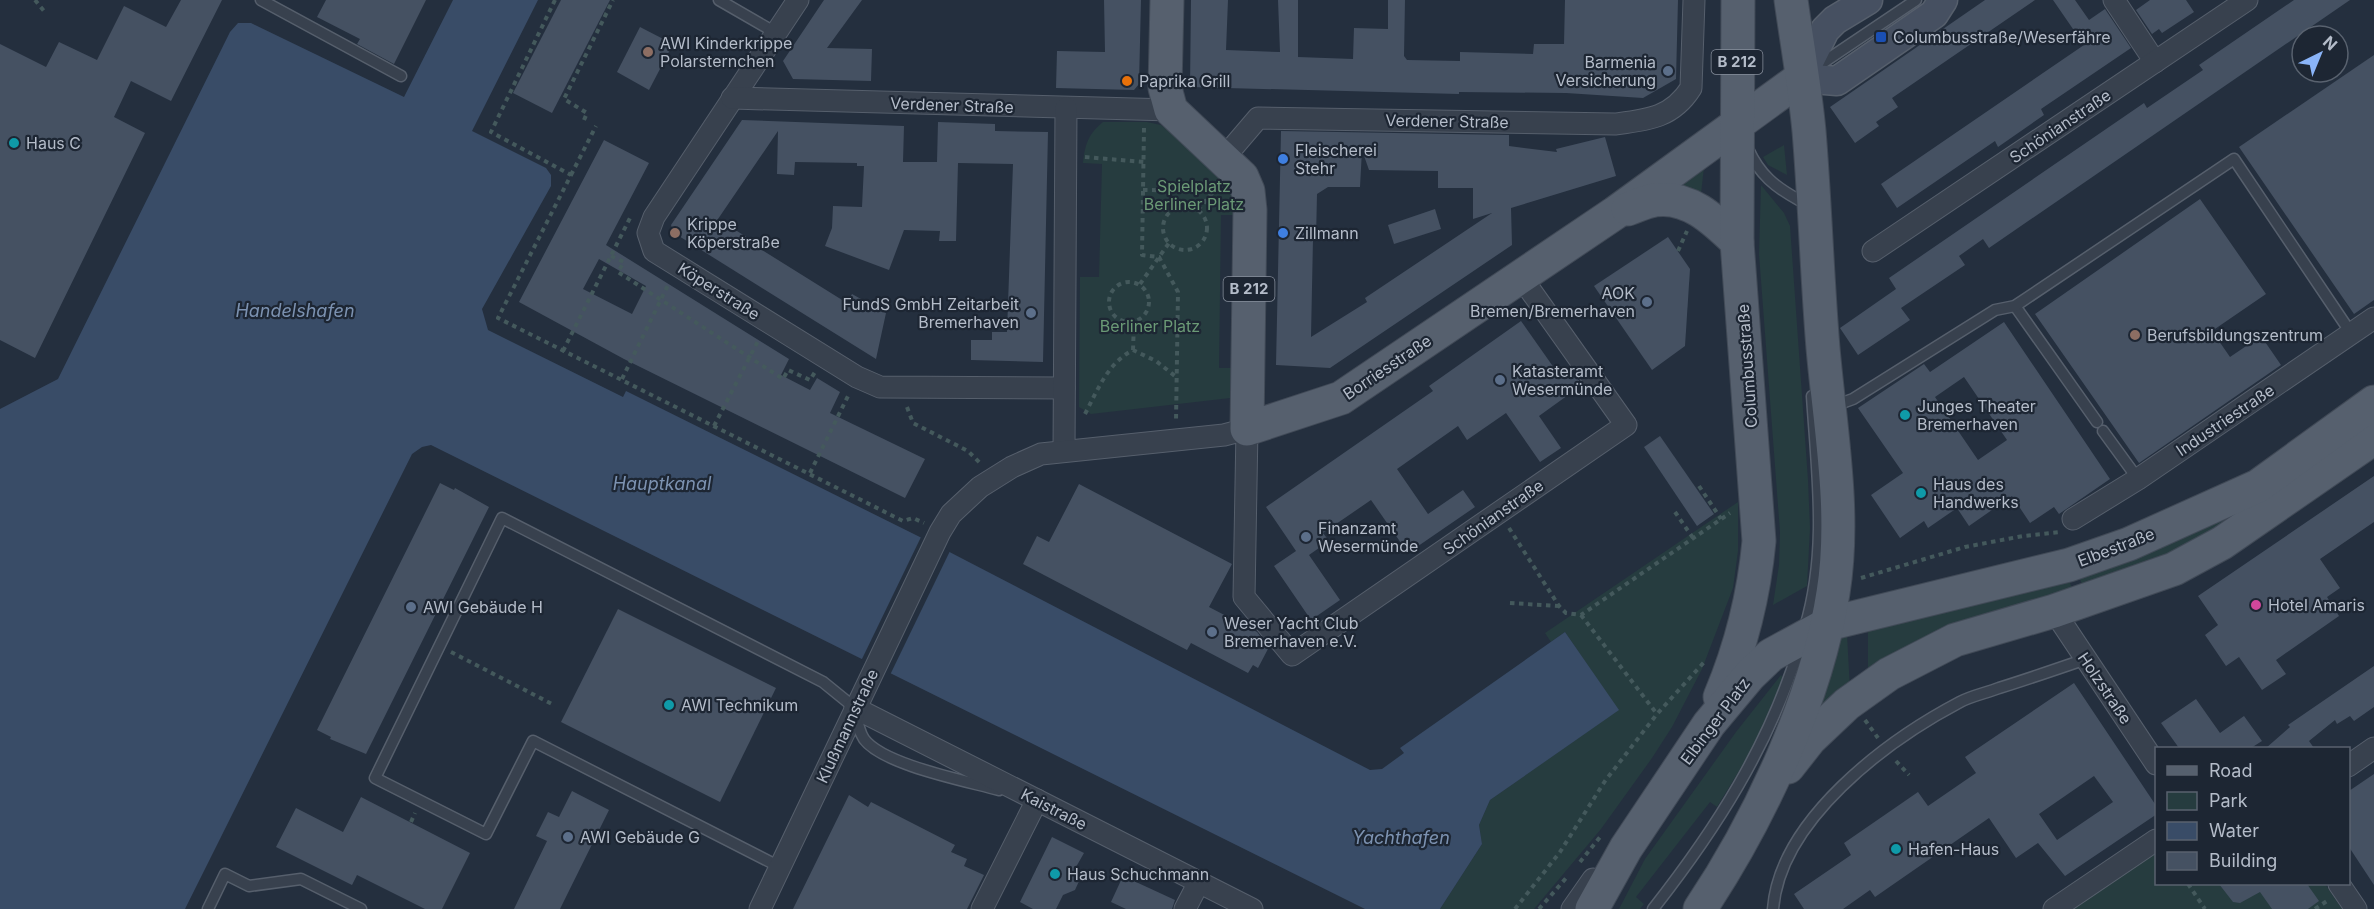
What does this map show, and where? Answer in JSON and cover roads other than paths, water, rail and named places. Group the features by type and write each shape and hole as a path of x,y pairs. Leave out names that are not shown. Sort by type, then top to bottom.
{"main road":[{"path":"1167,0 1165,88 1158,110 1223,159"},
{"name":"Columbusstraße","path":"1709,724 1742,638 1759,541 1737,242 1738,0"},
{"path":"1765,796 1800,710 1815,631 1836,568 1837,505 1809,130 1797,90 1791,0"},
{"name":"Borriesstraße","path":"1247,429 1341,399 1615,213 1736,124 1797,90"},
{"name":"B 212","path":"1223,159 1242,177 1248,191 1250,210 1247,429"},
{"path":"1615,213 1655,200 1677,201 1698,209 1737,242"},
{"name":"Elbestraße","path":"1815,631 2068,565 2129,544 2258,486 2374,402"},
{"path":"1700,909 1765,796 1809,739 1847,704 1889,674 1955,640 2054,611 2174,569 2222,543 2374,438"},
{"name":"Elbinger Platz","path":"1592,909 1615,840 1750,675 1771,655 1815,631"},
{"name":"Elbinger Platz","path":"1609,909 1615,840"}],"street":[{"name":"Köperstraße","path":"798,0 654,217 648,233 654,250 825,357 880,387 900,389 1064,388"},
{"name":"Verdener Straße","path":"1223,159 1258,118 1615,124 1656,119 1684,99 1690,88 1693,77 1694,0"},
{"name":"Borriesstraße","path":"1797,90 1825,30 1834,20 1868,0"},
{"path":"1797,90 1838,81 1935,14 1943,0"},
{"path":"2114,0 2155,62"},
{"name":"Schönianstraße","path":"1873,251 2247,0"},
{"name":"Verdener Straße","path":"732,98 1158,110"},
{"path":"1064,451 1066,108"},
{"name":"Schönianstraße","path":"1247,429 1244,597 1292,655 1626,425 1521,276"},
{"name":"Industriestraße","path":"2072,524 2374,318"},
{"name":"Borriesstraße","path":"937,537 951,514 980,487 1041,454 1224,435 1247,429"},
{"name":"Klußmannstraße","path":"760,909 937,537"},
{"name":"Holzstraße","path":"2054,611 2155,761"},
{"name":"Kaistraße","path":"855,708 1252,909"},
{"path":"2350,765 2374,748"},
{"path":"982,909 1037,800"},
{"name":"Elbinger Platz","path":"1572,909 1596,876 1615,840"},
{"path":"2054,909 2155,841"},
{"path":"1185,909 1199,882"},
{"path":"2339,885 2356,909"}],"lane":[{"path":"261,0 401,76"},
{"path":"719,0 776,33"},
{"name":"Borriesstraße","path":"1797,90 1916,0"},
{"path":"1736,124 1760,173 1775,187 1798,195 1800,213"},
{"path":"1828,408 1853,399 1995,310 2015,306 2234,159 2351,333"},
{"path":"2015,306 2138,479"},
{"path":"1653,909 1714,828 1742,781 1757,754 1791,674 1815,631 1820,494 1811,379"},
{"path":"780,867 533,741 486,834 375,778 502,518 823,682 855,708 857,723 865,741 886,757 1037,800"},
{"path":"1773,909 1779,878 1798,837 1824,803 1865,766 1961,701 2086,659"},
{"path":"208,909 225,874 249,886 301,879 361,909"}],"water":[{"name":"Handelshafen","path":"453,0 538,0 472,131 546,168 551,175 551,186 482,309 488,330 623,397 626,391 936,545 1370,770 1382,769 1404,753 1400,748 1565,632 1619,710 1490,800 1479,825 1482,844 1440,909 1365,909 431,445 422,447 412,454 185,909 0,909 0,409 58,379 230,32 238,23 251,23 404,97"}],"place":[{"name":"Columbusstraße/Weserfähre","path":"1881,37"},
{"name":"AWI Kinderkrippe Polarsternchen","path":"648,52"},
{"name":"Barmenia Versicherung","path":"1668,71"},
{"name":"Paprika Grill","path":"1127,81"},
{"name":"Haus C","path":"14,143"},
{"name":"Fleischerei Stehr","path":"1283,159"},
{"name":"Krippe Köperstraße","path":"675,233"},
{"name":"Zillmann","path":"1283,233"},
{"name":"AOK Bremen/Bremerhaven","path":"1647,302"},
{"name":"FundS GmbH Zeitarbeit Bremerhaven","path":"1031,313"},
{"name":"Berufsbildungszentrum","path":"2135,335"},
{"name":"Katasteramt Wesermünde","path":"1500,380"},
{"name":"Junges Theater Bremerhaven","path":"1905,415"},
{"name":"Haus des Handwerks","path":"1921,493"},
{"name":"Finanzamt Wesermünde","path":"1306,537"},
{"name":"Hotel Amaris","path":"2256,605"},
{"name":"AWI Gebäude H","path":"411,607"},
{"name":"Weser Yacht Club Bremerhaven e.V.","path":"1212,632"},
{"name":"AWI Technikum","path":"669,705"},
{"name":"AWI Gebäude G","path":"568,837"},
{"name":"Hafen-Haus","path":"1896,849"},
{"name":"Haus Schuchmann","path":"1055,874"}],"park label":[{"name":"Spielplatz Berliner Platz","path":"1194,195"},
{"name":"Berliner Platz","path":"1150,326"}],"water label":[{"name":"Hauptkanal","path":"662,484"},
{"name":"Yachthafen","path":"1401,838"}]}
